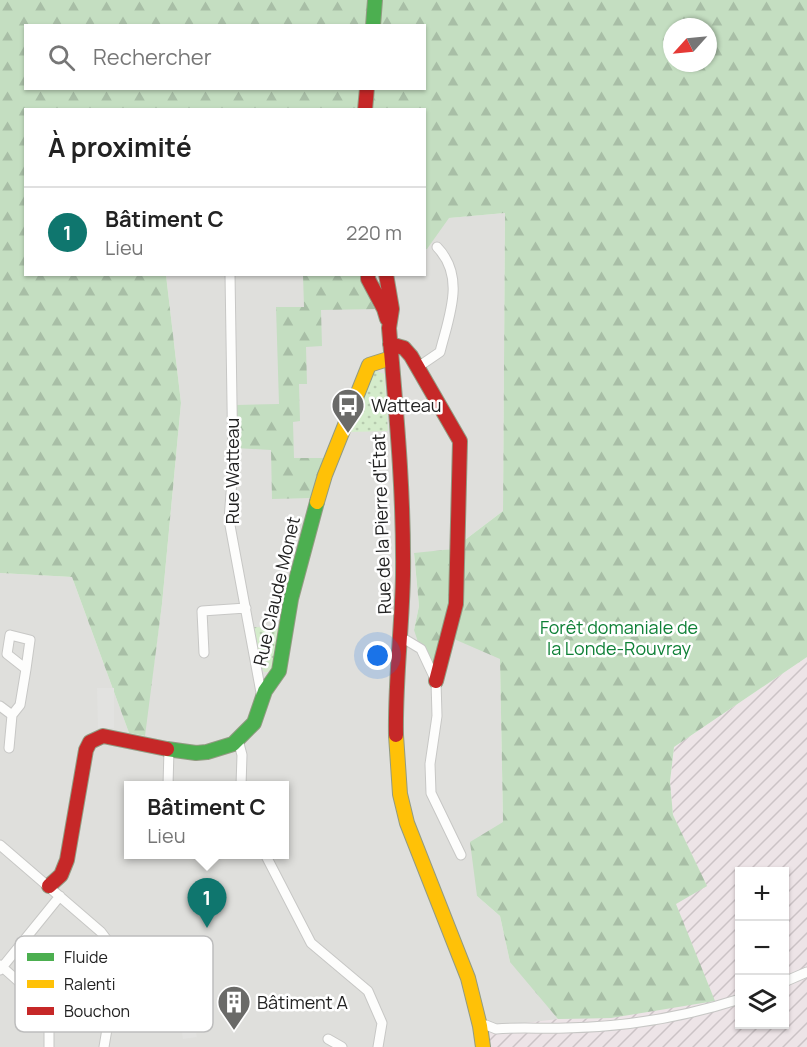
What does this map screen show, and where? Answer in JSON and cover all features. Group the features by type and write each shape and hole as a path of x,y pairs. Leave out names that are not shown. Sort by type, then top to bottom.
{"street":[{"path":"373,24 375,0"},
{"path":"365,108 367,90"},
{"path":"418,367 440,352 452,306 454,276 446,256 436,247"},
{"name":"Rue Watteau","path":"230,276 233,467 229,520 263,700"},
{"path":"368,276 371,286 384,309 389,328"},
{"name":"Rue de la Pierre d'État","path":"386,276 392,309 389,328 403,524 397,735 400,801 468,978 483,1047"},
{"path":"391,351 404,348 418,367 460,441 456,604 436,681 437,716 430,764 431,793 460,855"},
{"name":"Rue Claude Monet","path":"49,886 61,875 67,860 88,745 93,739 103,736 169,749 196,753 207,752 218,750 238,740 254,723 265,691 279,671 285,625 296,576 326,475 369,366 391,351"},
{"path":"204,653 202,611 246,608"},
{"path":"401,637 421,649 436,681"},
{"path":"9,748 12,715 20,705 26,669"},
{"path":"0,706 12,715"},
{"path":"238,740 242,755 241,781"},
{"path":"168,781 169,749"},
{"path":"0,845 104,936"},
{"path":"267,859 311,943 368,991 382,1023 378,1047"},
{"path":"27,936 60,896"},
{"path":"15,951 1,968 15,980"},
{"path":"789,980 807,972"},
{"path":"480,1026 486,1025 496,1029 612,1025 666,1017 735,1000"},
{"path":"104,1047 106,1032"},
{"path":"327,1038 342,1047"}],"shaded area":[{"path":"505,213 503,511 453,549 414,554 419,606 414,630 446,635 500,658 503,823 477,896 500,916 510,962 707,886 673,815 807,657 807,1047 0,1047 0,573 72,577 129,733 144,736 162,604 181,403 166,276 426,276 426,248 448,218"},
{"path":"807,657 807,1047 489,1047 490,1027 558,1019 611,1018 676,903 707,886 673,815 670,783 674,747"},
{"path":"97,688 114,688 114,728 98,728"},
{"path":"182,1032 203,1032 196,1033 197,1037 183,1039"}],"green space":[{"name":"Forêt domaniale de la Londe-Rouvray","path":"0,0 807,0 807,657 674,747 670,782 673,815 707,886 676,904 715,1001 611,1018 558,1019 510,962 500,916 477,896 470,842 503,822 500,659 447,636 436,664 424,660 414,630 419,606 414,553 453,549 503,511 505,213 449,218 426,249 426,108 24,108 24,276 166,276 181,403 162,604 145,736 129,733 72,577 0,573"},
{"path":"303,276 363,276 379,309 321,310 322,346 306,347 307,384 299,384 300,421 293,422 294,458 324,458 311,498 272,499 271,450 236,448 236,405 279,404 276,307 304,307"},
{"path":"376,371 384,374 388,431 349,432 372,374"},
{"path":"254,627 279,628 271,672 264,672 262,668"}],"traffic: fast":[{"path":"373,24 375,0"},
{"path":"167,749 196,753 207,752 233,744 254,723 265,691 279,671 291,599 317,502"}],"traffic: slow":[{"path":"317,502 325,475 369,365 391,358"},
{"path":"396,735 400,794 407,823 468,978 483,1047"}],"traffic: jam":[{"path":"365,108 367,90"},
{"path":"368,276 387,319"},
{"path":"386,276 392,309 389,328 399,451 403,544 396,735"},
{"path":"390,344 404,348 411,356 460,441 456,604 436,681"},
{"path":"49,886 61,875 67,860 86,750 90,742 103,736 167,749"}],"place":[{"name":"Watteau","path":"348,434"},
{"name":"Bâtiment C","path":"207,928"},
{"name":"Bâtiment A","path":"234,1031"}]}
